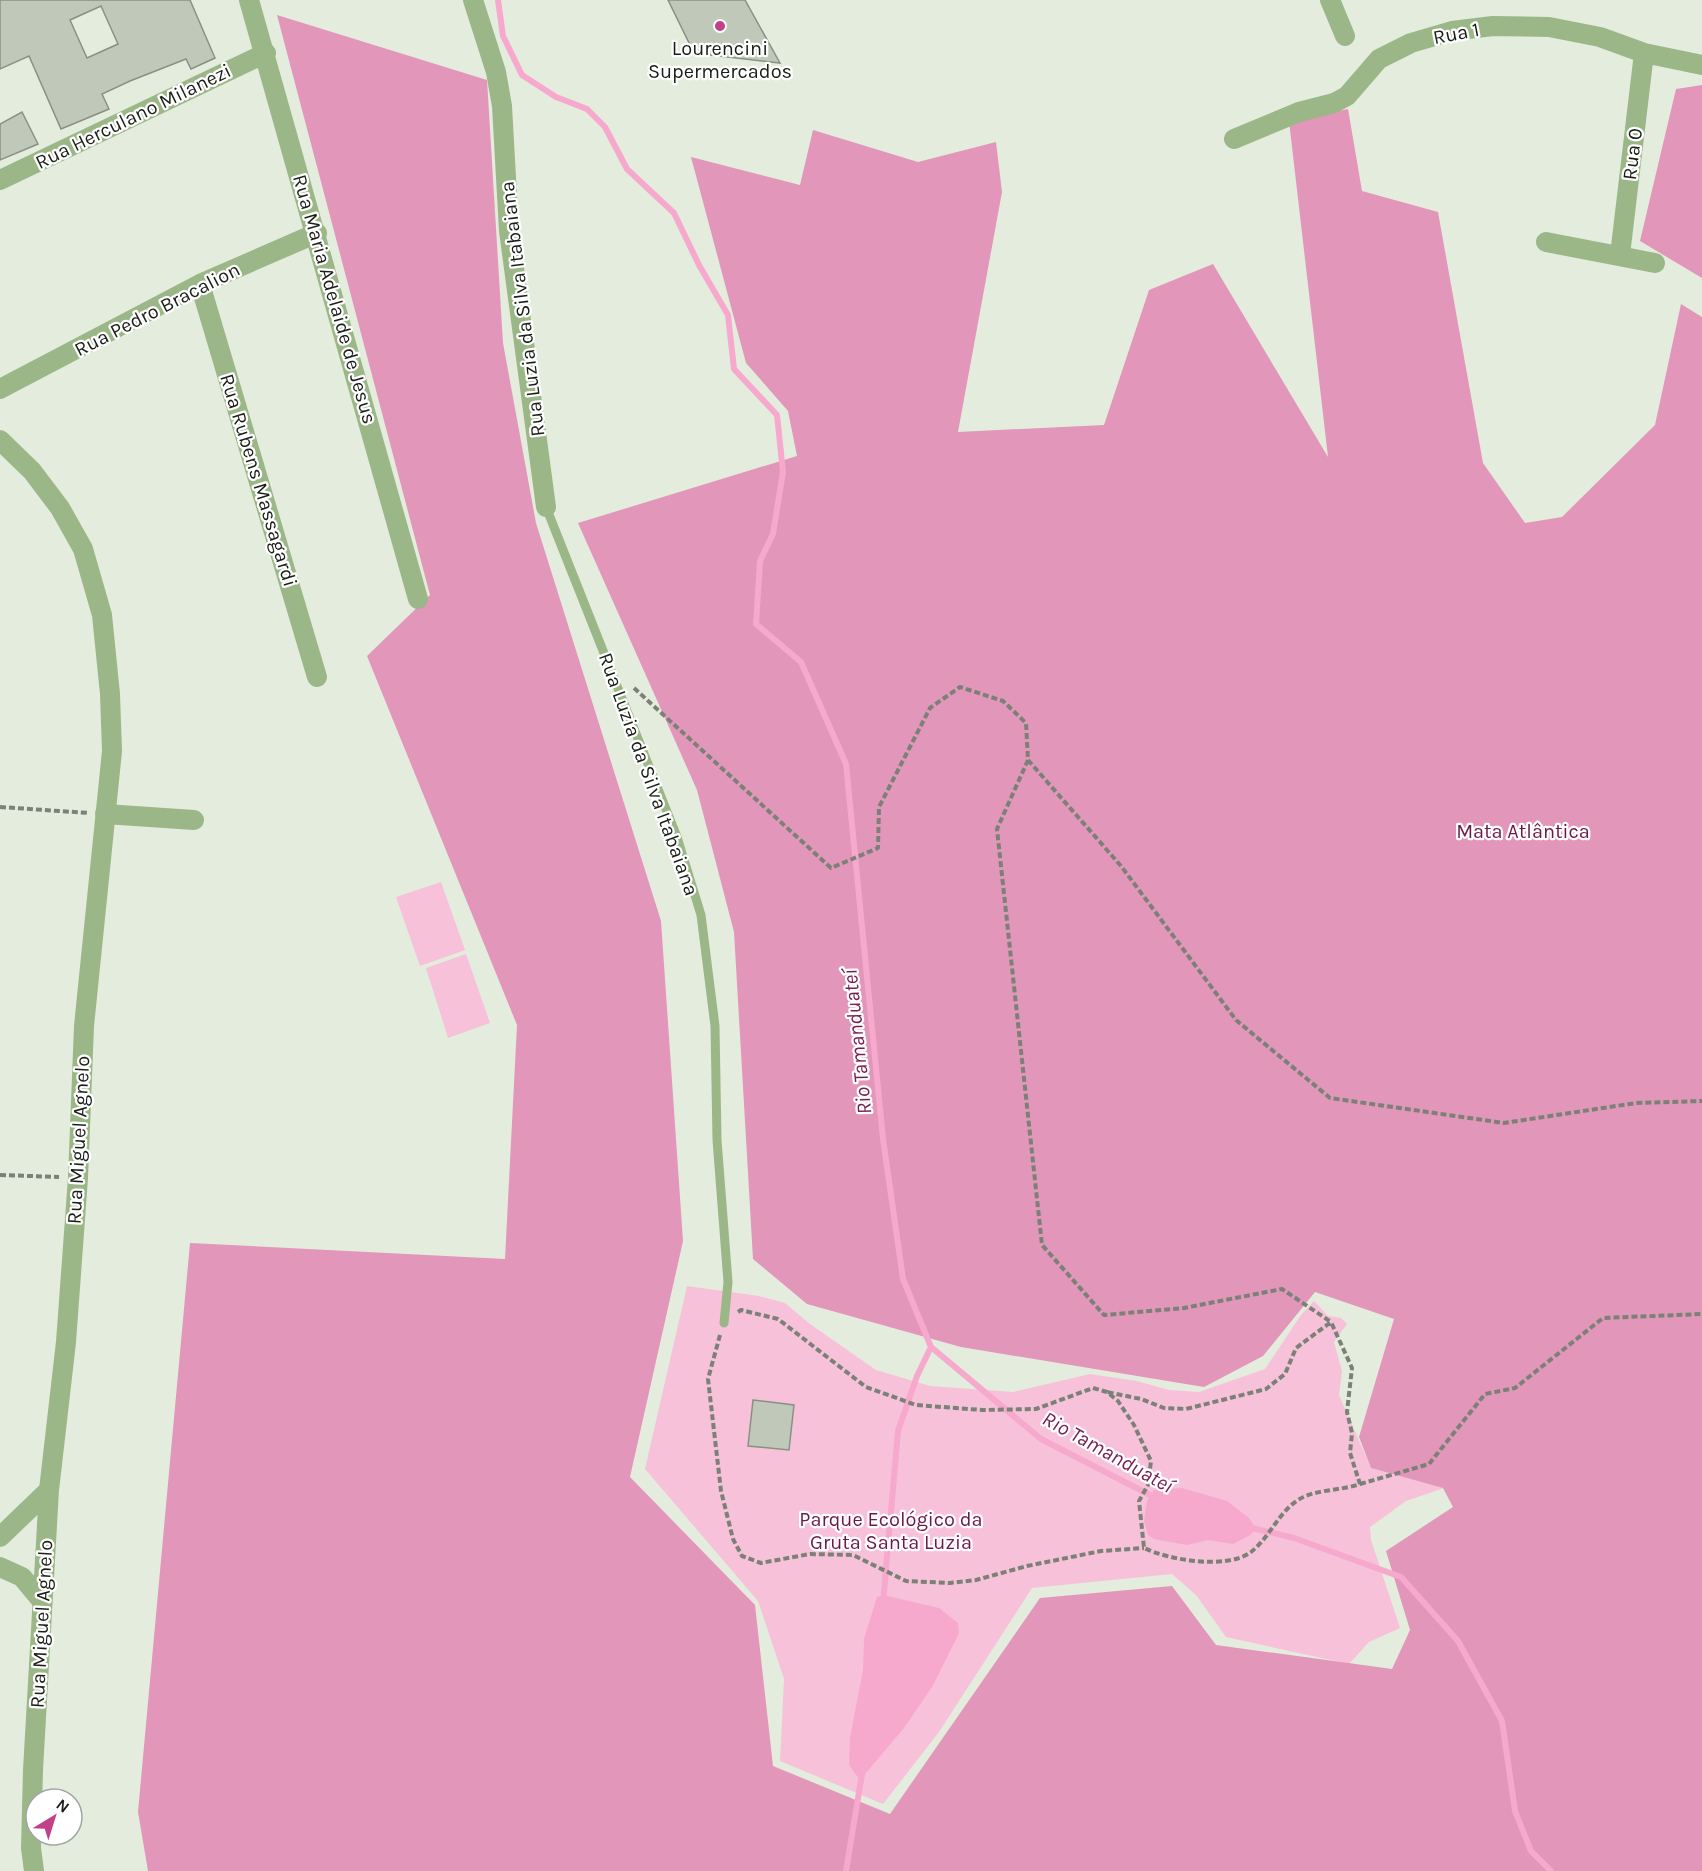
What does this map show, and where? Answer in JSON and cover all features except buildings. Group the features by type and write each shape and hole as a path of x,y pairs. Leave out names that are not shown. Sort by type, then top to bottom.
{"street":[{"name":"Rua Maria Adelaide de Jesus","path":"249,0 266,52 418,599"},
{"name":"Rua Luzia da Silva Itabaiana","path":"473,0 496,72 502,106 509,231 546,507"},
{"path":"1330,0 1345,36"},
{"name":"Rua 1","path":"1234,139 1299,112 1334,103 1347,96 1379,58 1411,43 1452,31 1493,26 1549,27 1600,37 1644,53 1702,65"},
{"name":"Rua Herculano Milanezi","path":"0,180 266,52"},
{"name":"Rua 0","path":"1620,255 1644,53"},
{"name":"Rua Pedro Bracalion","path":"0,389 200,284 317,233"},
{"path":"1546,242 1655,263"},
{"name":"Rua Rubens Massagardi","path":"200,284 317,677"},
{"name":"Rua Miguel Agnelo","path":"0,440 32,471 60,508 83,549 102,615 110,694 112,751 84,1026 78,1178 66,1342 49,1490 33,1770 31,1848 34,1871"},
{"path":"105,814 194,819"},
{"path":"0,1537 49,1490"},
{"path":"0,1567 22,1577 42,1602"}],"lane":[{"name":"Rua Luzia da Silva Itabaiana","path":"546,507 677,837 701,915 715,1026 717,1140 728,1282 723,1323"}],"path":[{"path":"610,666 831,868 878,848 879,807 930,708 960,687 1003,701 1026,723 1028,760 997,829 1042,1245 1104,1315 1184,1308 1282,1289 1331,1322 1352,1368 1347,1412 1352,1433 1350,1454 1360,1484 1354,1486"},
{"path":"1028,760 1121,866 1236,1020 1330,1098 1504,1124 1636,1103 1702,1101"},
{"path":"0,807 105,814"},
{"path":"0,1175 78,1178"},
{"path":"1331,1322 1296,1348 1285,1374 1266,1389 1186,1409 1164,1408 1141,1399 1093,1388 1036,1409 938,1409 901,1401 866,1387 778,1319 741,1310 723,1323 708,1379 721,1491 733,1539 742,1556 761,1563 810,1554 853,1555 906,1581 950,1583 976,1580 1026,1566 1101,1551 1143,1548 1162,1557 1226,1560 1250,1553 1277,1520 1300,1498 1354,1486 1429,1464 1485,1394 1515,1388 1603,1318 1702,1314"},
{"path":"1107,1392 1118,1401 1151,1461 1148,1485 1139,1500 1143,1548"}],"green space":[{"name":"Mata Atlântica","path":"277,15 487,80 503,343 536,523 661,921 683,1241 630,1477 755,1605 773,1766 890,1814 1040,1598 1172,1586 1216,1645 1392,1669 1410,1630 1386,1551 1453,1507 1443,1488 1371,1468 1359,1437 1394,1319 1315,1292 1263,1356 1204,1387 961,1347 807,1304 753,1259 734,932 697,790 578,523 797,456 788,411 746,363 691,157 800,185 813,130 918,162 996,142 1002,192 958,432 1104,425 1149,290 1213,264 1328,457 1289,121 1348,109 1362,191 1438,212 1483,463 1525,523 1562,517 1655,425 1681,304 1702,317 1702,1871 148,1871 138,1812 190,1243 505,1259 517,1025 367,656 430,595"},
{"path":"1702,85 1702,278 1640,241 1676,89"},
{"path":"441,882 465,950 420,966 396,897"},
{"path":"466,954 490,1023 448,1038 426,968"},
{"name":"Parque Ecológico da Gruta Santa Luzia","path":"687,1286 759,1296 785,1303 810,1324 876,1370 930,1386 1013,1392 1090,1374 1137,1381 1169,1390 1199,1392 1265,1369 1301,1315 1314,1301 1328,1316 1341,1318 1347,1324 1334,1342 1342,1371 1339,1395 1371,1468 1444,1488 1406,1501 1370,1527 1371,1540 1400,1628 1369,1642 1349,1664 1226,1637 1196,1595 1172,1574 1032,1588 939,1732 883,1804 780,1761 784,1679 758,1601 645,1469"}],"shaded area":[{"path":"1182,1488 1227,1501 1249,1518 1256,1529 1233,1544 1208,1540 1187,1545 1154,1539 1148,1535 1144,1521 1147,1501 1154,1490"},
{"path":"883,1595 939,1608 958,1623 959,1633 932,1687 904,1728 860,1780 849,1765 850,1738 863,1670 864,1639 877,1597"}],"waterway":[{"name":"Rio Tamanduateí","path":"498,0 503,36 522,75 556,97 587,109 605,127 627,169 674,213 699,265 728,315 734,369 777,415 783,472 773,534 760,561 756,624 801,662 846,764 883,1139 903,1279 931,1347 1041,1439 1156,1498"},
{"path":"883,1603 898,1431 917,1376 931,1347"},
{"name":"Rio Tamanduateí","path":"1248,1527 1294,1538 1401,1577 1458,1641 1502,1721 1515,1811 1531,1851 1551,1871"},
{"path":"846,1871 862,1774"}],"place":[{"name":"Lourencini Supermercados","path":"720,26"}]}
